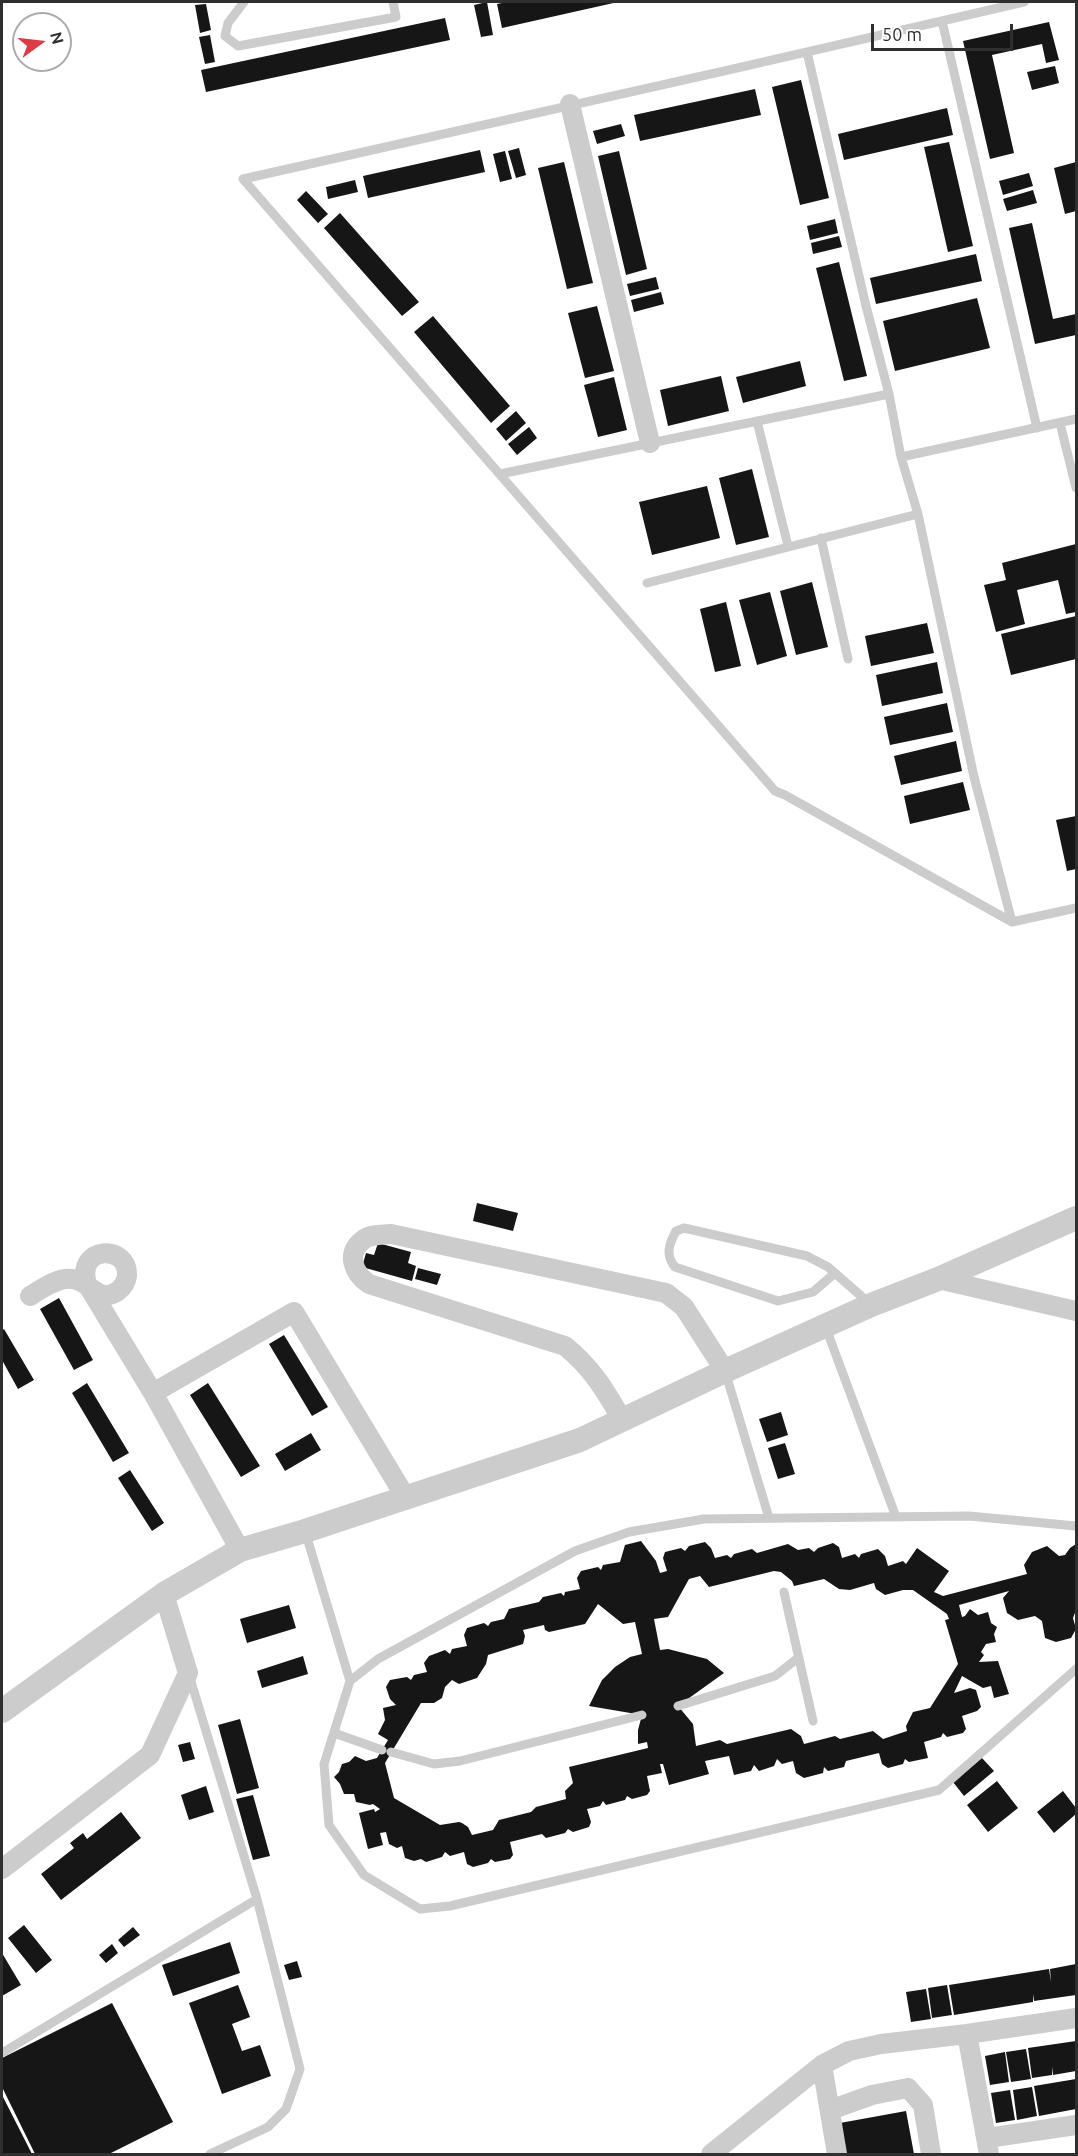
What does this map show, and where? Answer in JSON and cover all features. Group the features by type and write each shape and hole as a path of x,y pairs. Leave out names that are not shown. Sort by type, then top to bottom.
{"street":[{"path":"570,104 650,443"},
{"path":"2,1711 164,1594 240,1550 305,1531 580,1440 871,1305 938,1279 1077,1218"},
{"path":"622,1420 602,1384 583,1360 565,1346 369,1284 359,1278 354,1266 354,1252 362,1240 372,1236 391,1234 666,1293 684,1308 725,1371"},
{"path":"30,1296 49,1285 67,1279 73,1278 87,1284 153,1393 240,1550"},
{"path":"938,1279 1077,1311"},
{"path":"153,1393 294,1312 406,1498"},
{"path":"2,1869 150,1755 188,1673 164,1594"},
{"path":"711,2154 822,2065 849,2051 881,2044 1077,2018"},
{"path":"967,2034 988,2146 1077,2125"},
{"path":"822,2065 837,2154"},
{"path":"830,2110 872,2095 908,2088 923,2105 931,2154"}],"lane":[{"path":"244,2 228,23 225,36 238,46 396,17 393,2"},
{"path":"1024,2 243,179 500,474 576,565 775,791 1012,922 1077,908"},
{"path":"942,21 1037,428"},
{"path":"807,52 866,306 889,394 901,457 918,514 974,777 1012,922"},
{"path":"500,474 889,394"},
{"path":"901,457 1077,418"},
{"path":"757,422 788,546"},
{"path":"1060,423 1077,488"},
{"path":"647,583 918,514"},
{"path":"821,538 848,659"},
{"path":"835,1273 813,1292 778,1301 675,1267 669,1260 668,1250 676,1231 684,1228 807,1256 828,1267 835,1273 871,1305"},
{"path":"825,1326 896,1517"},
{"path":"725,1371 769,1518"},
{"path":"350,1681 378,1659 575,1551 629,1532 704,1519 769,1518 969,1516 1077,1526"},
{"path":"305,1531 350,1681 324,1764 329,1824 364,1875 420,1909 450,1906 939,1790 1077,1669"},
{"path":"784,1592 813,1721"},
{"path":"678,1706 775,1676 798,1658"},
{"path":"188,1673 257,1899 300,2068 286,2109 268,2127 210,2154"},
{"path":"334,1733 434,1764 460,1761 642,1714"},
{"path":"2,2053 257,1899"}],"building":[{"path":"487,2 493,35 481,37 474,5"},
{"path":"507,2 618,2 502,28 497,4"},
{"path":"206,4 211,30 200,33 195,5"},
{"path":"445,18 450,40 206,92 201,70"},
{"path":"1049,22 1059,60 1046,63 1042,44 992,55 1014,153 990,159 963,41"},
{"path":"210,35 215,62 205,64 199,37"},
{"path":"1055,66 1059,83 1032,90 1027,72"},
{"path":"801,80 829,198 800,205 772,87"},
{"path":"755,89 761,115 640,141 634,115"},
{"path":"947,108 953,135 844,160 838,134"},
{"path":"621,124 625,136 597,144 593,131"},
{"path":"949,142 973,246 948,252 924,147"},
{"path":"519,148 526,175 516,178 508,151"},
{"path":"480,150 485,172 368,198 363,176"},
{"path":"505,151 512,179 500,182 493,154"},
{"path":"619,151 647,269 626,275 598,156"},
{"path":"564,162 593,283 567,289 538,168"},
{"path":"1076,162 1076,211 1065,214 1054,168"},
{"path":"1029,173 1033,186 1003,195 999,181"},
{"path":"355,180 358,192 328,199 326,187"},
{"path":"1033,190 1037,203 1007,211 1003,199"},
{"path":"306,191 328,214 318,223 297,200"},
{"path":"340,213 419,302 402,316 324,228"},
{"path":"835,219 838,233 810,240 807,226"},
{"path":"1032,223 1053,319 1076,314 1076,335 1035,344 1009,228"},
{"path":"839,236 842,247 813,254 811,243"},
{"path":"976,254 982,281 876,304 870,278"},
{"path":"839,262 867,376 844,381 816,268"},
{"path":"656,277 659,289 630,296 627,284"},
{"path":"661,292 664,304 634,312 631,300"},
{"path":"977,298 990,348 895,371 883,321"},
{"path":"597,306 614,371 585,378 568,313"},
{"path":"433,316 510,406 491,423 414,332"},
{"path":"800,361 806,386 743,403 736,377"},
{"path":"721,376 729,411 668,426 660,390"},
{"path":"614,377 627,430 598,437 584,385"},
{"path":"516,411 526,423 506,441 496,429"},
{"path":"529,427 537,438 517,455 508,444"},
{"path":"752,469 769,537 736,545 719,478"},
{"path":"707,486 720,538 652,555 639,502"},
{"path":"1076,544 1076,612 1066,614 1058,580 1017,590 1025,624 996,632 984,585 1006,580 1002,563"},
{"path":"812,582 828,647 796,655 780,591"},
{"path":"770,592 787,656 757,665 739,600"},
{"path":"726,602 741,666 715,672 700,609"},
{"path":"1076,616 1076,659 1011,675 1001,634"},
{"path":"927,623 934,653 871,666 865,636"},
{"path":"937,662 943,693 882,706 876,675"},
{"path":"947,703 953,732 890,745 884,717"},
{"path":"956,741 962,771 901,785 894,756"},
{"path":"963,782 970,810 910,824 904,796"},
{"path":"1076,816 1076,869 1067,871 1056,820"},
{"path":"477,1203 518,1213 513,1231 473,1221"},
{"path":"378,1243 411,1252 408,1263 416,1266 412,1281 362,1267 366,1253 374,1255"},
{"path":"418,1268 441,1274 437,1285 415,1279"},
{"path":"59,1298 93,1360 74,1370 40,1309"},
{"path":"4,1329 34,1380 18,1389 2,1360 2,1331"},
{"path":"284,1335 328,1407 312,1416 269,1344"},
{"path":"87,1383 129,1453 113,1462 72,1393"},
{"path":"208,1383 260,1466 241,1477 190,1395"},
{"path":"781,1412 788,1435 767,1442 759,1419"},
{"path":"311,1433 321,1450 285,1471 275,1454"},
{"path":"785,1443 795,1474 778,1479 768,1448"},
{"path":"130,1470 164,1523 152,1531 118,1478"},
{"path":"641,1541 656,1561 660,1573 667,1571 663,1558 665,1552 681,1548 685,1551 689,1546 705,1542 711,1548 715,1558 727,1555 731,1558 734,1554 752,1549 757,1553 788,1544 798,1550 809,1548 814,1552 818,1548 833,1543 839,1547 842,1558 855,1554 859,1558 861,1554 878,1549 885,1556 888,1566 903,1561 906,1564 917,1548 949,1571 934,1592 943,1596 1027,1574 1024,1565 1032,1552 1047,1546 1059,1556 1065,1555 1076,1544 1076,1610 1073,1618 1076,1629 1071,1638 1056,1642 1045,1638 1042,1621 1035,1616 1018,1620 1007,1613 1003,1598 1009,1591 959,1605 962,1617 970,1609 978,1615 988,1612 991,1623 997,1627 994,1634 996,1642 986,1644 981,1652 984,1655 979,1662 998,1661 1009,1694 994,1698 991,1686 983,1688 962,1676 954,1693 970,1688 976,1690 981,1707 977,1711 962,1716 966,1729 963,1733 947,1737 943,1733 941,1737 924,1742 928,1758 909,1762 905,1759 903,1764 888,1768 882,1764 879,1753 846,1761 844,1767 828,1771 824,1767 823,1773 804,1778 796,1773 793,1761 782,1764 777,1759 774,1766 759,1771 754,1765 751,1771 734,1775 729,1756 705,1761 709,1774 669,1785 663,1764 660,1764 662,1773 647,1776 650,1791 647,1795 632,1799 627,1796 625,1800 606,1805 603,1801 600,1806 587,1809 591,1822 589,1827 573,1832 568,1829 565,1833 546,1838 542,1834 510,1842 513,1855 510,1859 495,1862 491,1859 488,1863 473,1867 467,1864 464,1852 450,1856 445,1852 442,1857 426,1862 421,1859 414,1861 405,1858 402,1846 397,1848 389,1844 386,1832 380,1833 383,1845 368,1849 359,1813 374,1809 375,1812 380,1809 373,1804 356,1802 354,1794 344,1794 334,1777 342,1764 349,1762 355,1756 366,1761 377,1758 388,1740 378,1734 385,1720 383,1708 396,1705 390,1699 386,1687 390,1680 407,1677 411,1680 414,1675 427,1672 424,1663 429,1656 445,1650 450,1654 452,1649 467,1646 464,1635 467,1628 484,1623 488,1626 491,1622 504,1619 509,1609 539,1602 543,1597 561,1593 564,1596 565,1592 580,1589 577,1578 581,1571 598,1567 601,1570 603,1565 620,1562 625,1545","holes":["774,1571 781,1572 792,1581 794,1586 824,1579 839,1589 850,1590 874,1583 876,1589 885,1595 913,1590 947,1614 949,1619 945,1620 958,1664 930,1708 913,1712 906,1726 907,1731 883,1739 873,1731 840,1739 835,1736 804,1744 801,1736 791,1729 727,1744 720,1740 696,1746 693,1724 678,1706 724,1673 707,1659 668,1649 660,1650 654,1619 668,1617 689,1579 700,1576 709,1587","598,1604 623,1624 635,1622 642,1654 630,1657 615,1667 602,1680 589,1706 642,1715 638,1730 638,1744 647,1742 648,1748 569,1767 573,1783 565,1791 566,1799 536,1807 531,1812 499,1820 493,1830 472,1835 468,1827 462,1823 440,1825 394,1798 385,1763 421,1703 434,1703 442,1698 445,1687 452,1680 459,1684 477,1678 486,1664 488,1655 523,1644 525,1636 523,1630 544,1625 545,1630 549,1632 585,1624"]},
{"path":"289,1605 296,1628 247,1643 240,1619"},
{"path":"303,1656 308,1674 262,1688 257,1671"},
{"path":"240,1719 259,1788 237,1794 218,1725"},
{"path":"190,1742 195,1759 183,1762 178,1745"},
{"path":"982,1758 994,1771 964,1796 953,1782"},
{"path":"997,1781 1018,1808 988,1832 967,1805"},
{"path":"206,1786 214,1812 189,1820 181,1795"},
{"path":"1063,1791 1076,1808 1076,1814 1054,1833 1037,1812"},
{"path":"253,1795 270,1856 253,1860 236,1799"},
{"path":"121,1812 141,1838 61,1900 41,1874 74,1848 70,1843 83,1833 87,1839"},
{"path":"24,1925 52,1960 36,1973 8,1938"},
{"path":"133,1927 140,1935 124,1947 118,1940"},
{"path":"230,1942 240,1973 173,1996 162,1965"},
{"path":"112,1944 118,1953 106,1963 99,1955"},
{"path":"2,1953 21,1985 2,1996"},
{"path":"297,1961 302,1977 289,1980 284,1965"},
{"path":"1076,1964 1076,1995 1034,2001 1033,1994 1033,2002 954,2015 949,1985 1049,1969 1051,1982 1050,1969"},
{"path":"238,1985 250,2017 232,2024 242,2051 260,2045 271,2076 222,2094 189,2003"},
{"path":"947,1985 952,2015 932,2018 928,1988"},
{"path":"926,1989 931,2019 911,2022 906,1992"},
{"path":"112,2003 173,2122 109,2154 35,2154 2,2087 2,2058"},
{"path":"1076,2041 1076,2071 1053,2075 1052,2067 1052,2075 1032,2078 1028,2048"},
{"path":"1026,2049 1031,2079 1011,2082 1006,2052"},
{"path":"1005,2052 1009,2082 990,2085 985,2056"},
{"path":"1076,2079 1076,2109 1039,2116 1034,2086"},
{"path":"1032,2087 1037,2116 1017,2120 1013,2090"},
{"path":"1010,2090 1015,2120 996,2123 991,2093"},
{"path":"2,2095 32,2154 2,2154"},
{"path":"906,2111 914,2154 845,2154 840,2123"}]}
